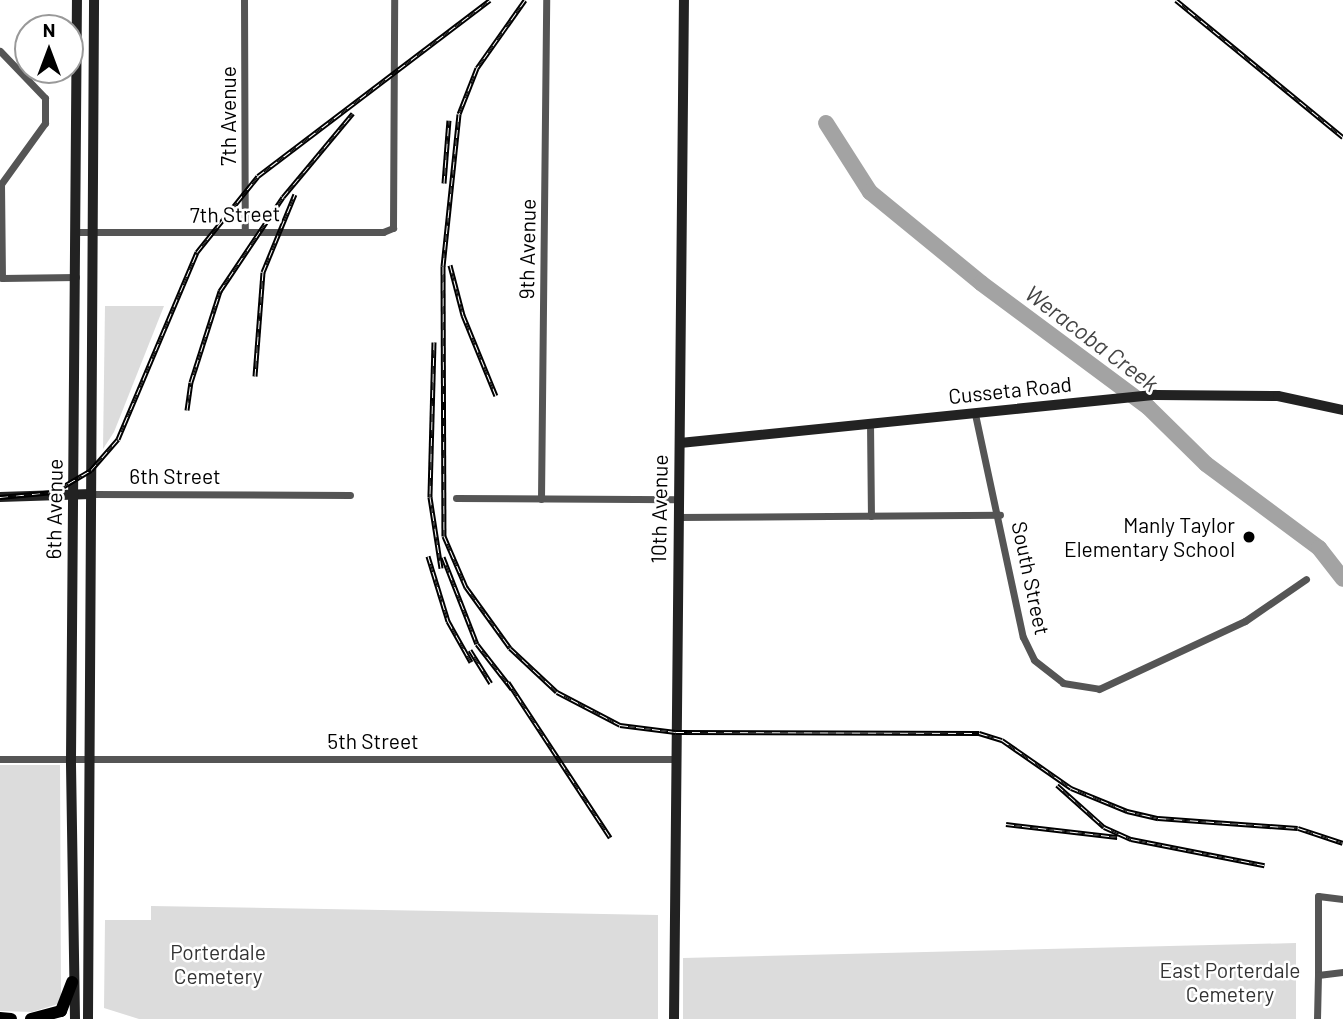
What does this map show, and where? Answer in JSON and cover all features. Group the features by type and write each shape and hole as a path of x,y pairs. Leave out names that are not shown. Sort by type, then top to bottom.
{"highway":[{"path":"31,1019 61,1011 72,982"},
{"path":"0,1018 11,1019"}],"main road":[{"name":"6th Avenue","path":"75,1019 72,982 71,759 78,0"},
{"name":"6th Avenue","path":"88,1019 94,0"},
{"name":"10th Avenue","path":"674,1019 684,0"},
{"name":"Cusseta Road","path":"680,443 1156,395 1278,396 1343,410"},
{"name":"6th Street","path":"0,497 91,494"}],"street":[{"name":"7th Avenue","path":"244,0 245,232"},
{"name":"7th Street","path":"76,232 383,232 393,228 394,0"},
{"name":"9th Avenue","path":"541,499 546,0"},
{"path":"0,51 45,98 45,123 1,184 2,278 76,276"},
{"path":"975,414 1000,515"},
{"path":"870,423 871,516"},
{"name":"6th Street","path":"91,494 350,495"},
{"path":"456,498 678,499"},
{"name":"South Street","path":"678,517 1000,515 1028,649 1052,677 1075,687 1100,689 1167,658 1245,621 1306,579"},
{"name":"5th Street","path":"0,759 676,759"},
{"path":"1317,1019 1318,896 1343,899"},
{"path":"1318,975 1343,972"}],"green space":[{"path":"105,306 164,306 114,432 103,449"},
{"path":"0,765 60,765 61,995 58,1004 32,1012 0,1011"},
{"name":"Porterdale Cemetery","path":"151,906 658,915 658,1019 139,1019 104,1008 105,920 151,920"},
{"name":"East Porterdale Cemetery","path":"1296,943 1296,1019 683,1019 683,958"}],"waterway":[{"name":"Weracoba Creek","path":"826,123 870,192 981,283 1148,407 1206,464 1319,548 1343,579"}],"railway":[{"path":"0,497 54,492 91,470 118,439 197,252 258,176 490,0"},
{"path":"525,0 477,68 459,114 443,266 444,536 466,587 510,648 557,692 620,725 676,732 979,733 1002,740 1071,788 1127,811 1158,818 1298,828 1343,843"},
{"path":"1176,0 1343,137"},
{"path":"187,410 191,382 220,291 283,197 353,113"},
{"path":"444,183 449,120"},
{"path":"255,376 263,272 295,194"},
{"path":"450,265 463,315 496,396"},
{"path":"434,342 430,497 441,568"},
{"path":"428,556 448,621 471,662"},
{"path":"443,557 477,644 512,689"},
{"path":"470,650 491,683"},
{"path":"508,682 610,837"},
{"path":"1057,785 1104,827 1131,839 1264,865"},
{"path":"1006,824 1117,837"}],"place":[{"name":"Manly Taylor Elementary School","path":"1249,537"}]}
